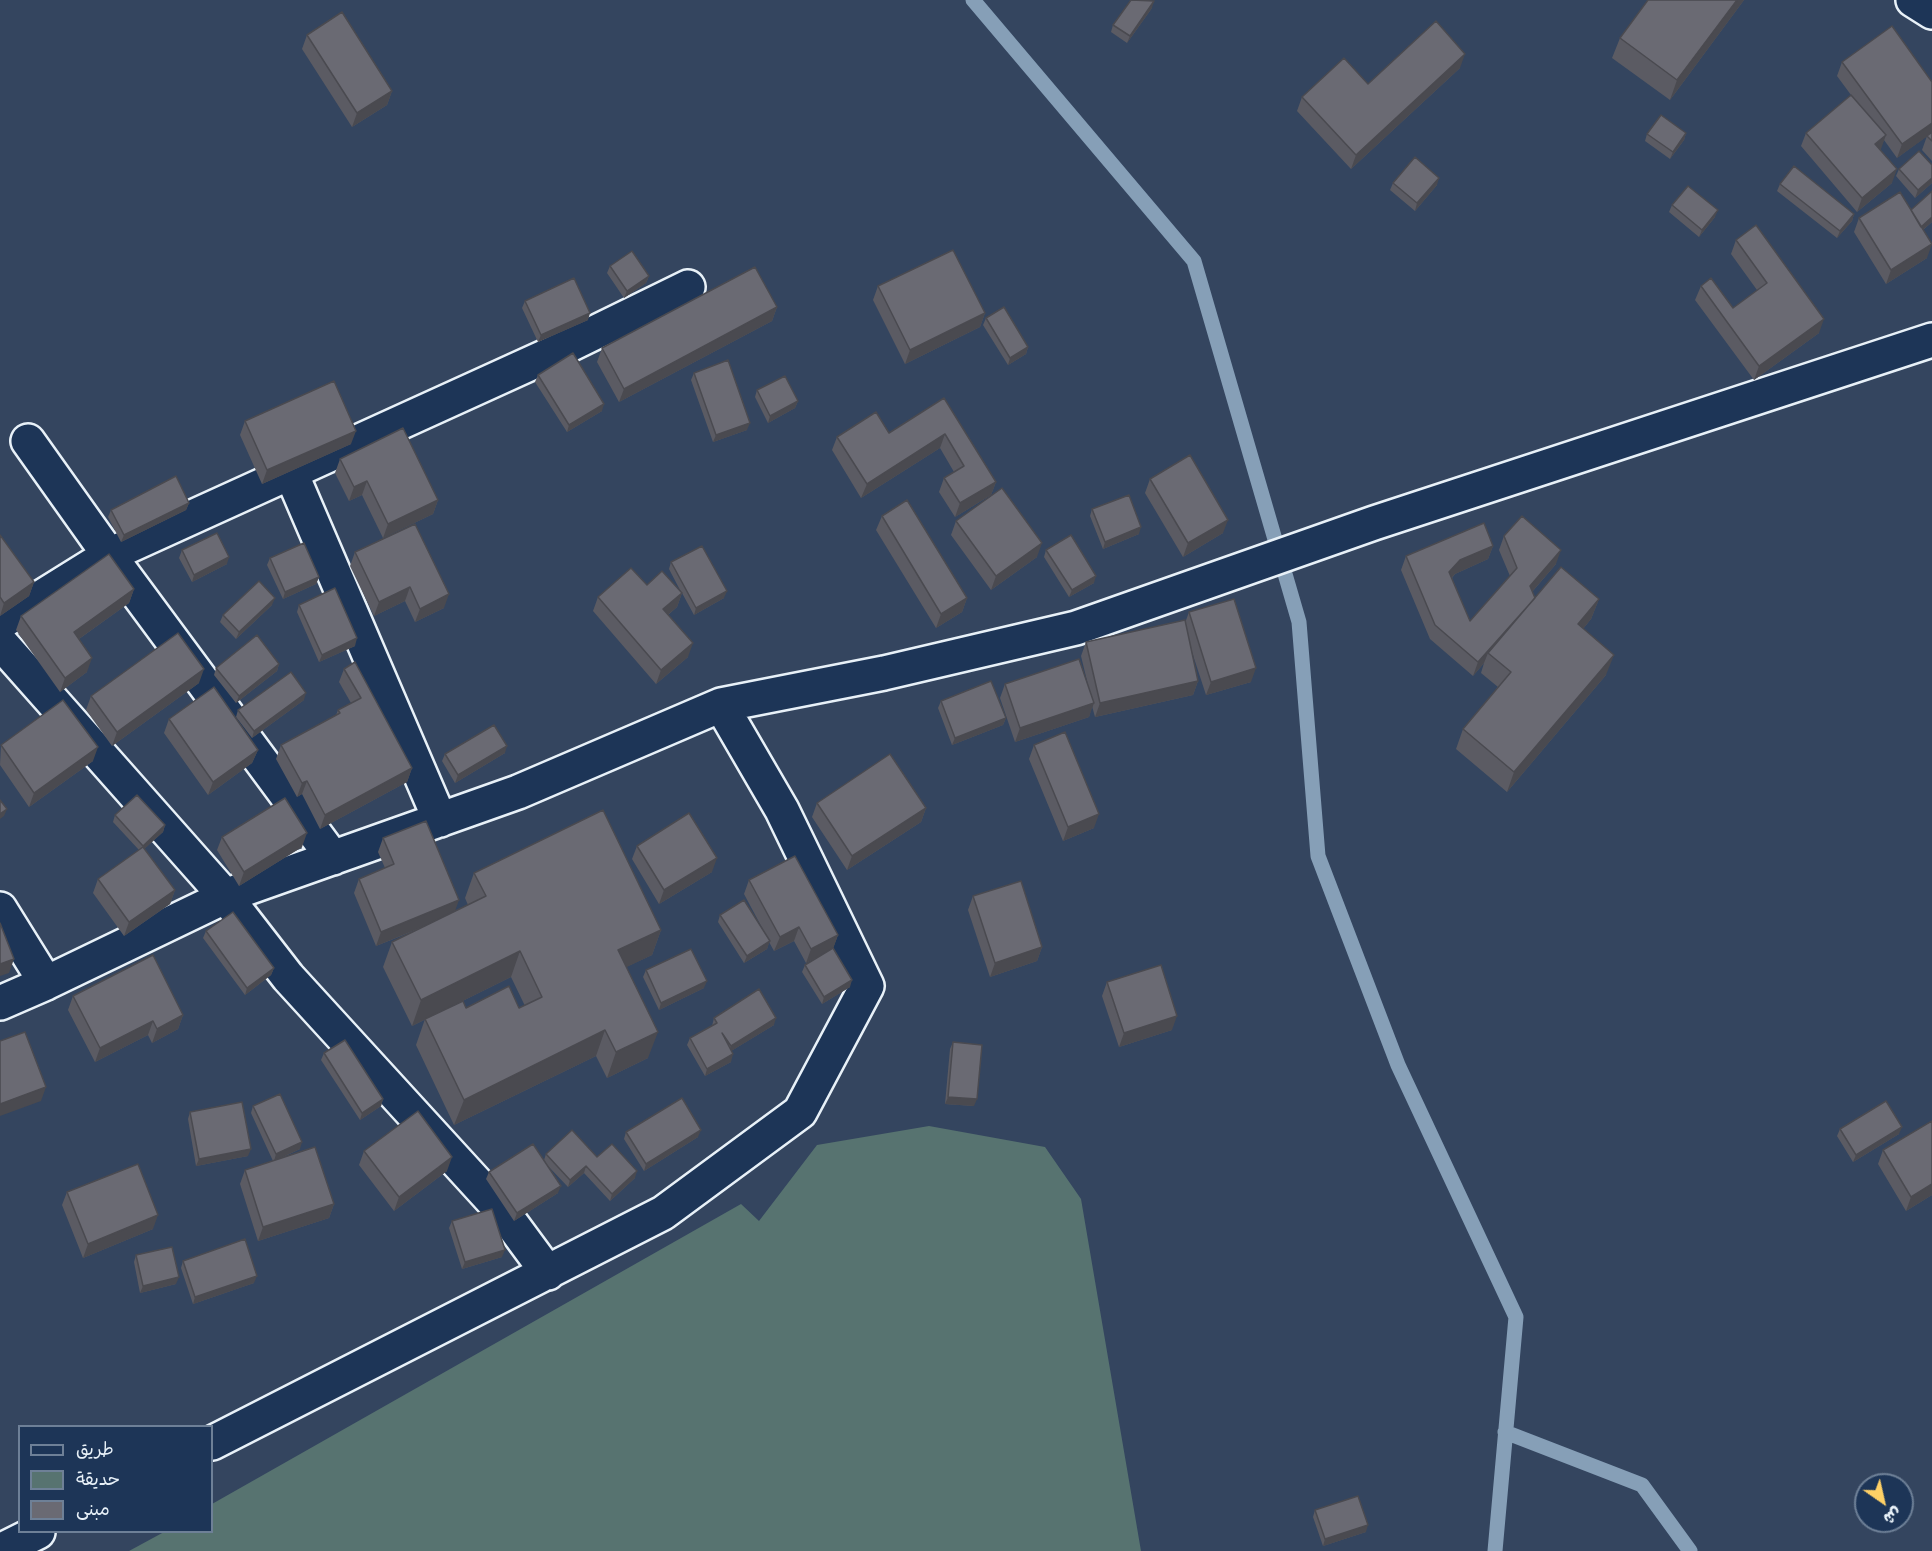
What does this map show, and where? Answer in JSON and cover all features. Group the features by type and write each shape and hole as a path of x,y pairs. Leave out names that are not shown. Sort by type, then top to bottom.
{"street":[{"path":"1913,0 1932,12"},
{"path":"0,623 109,555 551,354 688,287"},
{"path":"0,1003 46,984 226,897 518,792 721,705 884,673 1076,628 1374,523 1932,340"},
{"path":"28,441 109,555 333,858"},
{"path":"291,472 440,820"},
{"path":"0,642 226,897 288,977 503,1212 548,1273"},
{"path":"213,1442 663,1213 801,1112 867,986 782,810 721,705"},
{"path":"0,909 46,984"},
{"path":"0,1551 36,1533"}],"green space":[{"path":"929,1126 1045,1147 1081,1199 1141,1551 129,1551 162,1533 213,1533 213,1503 741,1204 759,1221 817,1145"}],"building":[{"path":"1131,0 1154,1 1130,36 1113,25"},
{"path":"1648,0 1737,0 1677,80 1620,38"},
{"path":"342,12 392,91 357,113 307,35"},
{"path":"1436,21 1465,54 1356,155 1302,97 1344,58 1368,84"},
{"path":"1892,26 1932,82 1932,123 1902,144 1842,62"},
{"path":"1851,95 1886,135 1875,144 1897,169 1862,198 1806,133"},
{"path":"1661,115 1686,133 1673,152 1647,134"},
{"path":"1919,151 1932,165 1932,178 1918,190 1899,169"},
{"path":"1415,157 1439,178 1417,203 1393,183"},
{"path":"1794,166 1854,214 1840,231 1780,184"},
{"path":"1688,186 1718,210 1702,230 1672,205"},
{"path":"1932,191 1932,217 1921,227 1911,210"},
{"path":"1900,192 1932,244 1891,270 1859,218"},
{"path":"1756,225 1824,319 1759,366 1701,286 1711,278 1733,308 1767,283 1736,240"},
{"path":"953,250 985,313 910,350 878,286"},
{"path":"632,251 649,276 627,291 610,266"},
{"path":"755,267 777,307 624,389 602,348"},
{"path":"574,278 590,313 541,335 525,301"},
{"path":"1004,307 1028,347 1010,358 986,318"},
{"path":"573,353 604,404 569,425 538,375"},
{"path":"728,360 750,423 716,435 694,373"},
{"path":"785,376 798,401 770,416 757,390"},
{"path":"334,381 356,431 267,470 245,421"},
{"path":"944,398 996,482 960,503 944,478 964,466 945,434 867,484 837,437 876,412 889,433"},
{"path":"403,428 438,500 388,524 367,481 354,487 340,459"},
{"path":"1190,455 1228,520 1188,543 1150,479"},
{"path":"176,476 189,503 124,535 111,510"},
{"path":"1002,488 1042,543 996,576 956,521"},
{"path":"1129,495 1141,527 1105,542 1092,509"},
{"path":"907,500 967,598 941,614 882,516"},
{"path":"1522,516 1561,550 1530,586 1535,598 1478,662 1435,625 1406,556 1484,523 1493,546 1460,560 1449,572 1470,621 1517,568 1504,536"},
{"path":"415,524 449,594 420,609 410,587 379,602 355,552"},
{"path":"217,533 229,557 194,575 182,550"},
{"path":"0,535 34,582 4,603 0,597"},
{"path":"1071,535 1096,576 1072,590 1046,550"},
{"path":"304,543 319,577 285,592 270,558"},
{"path":"702,546 727,591 696,608 671,562"},
{"path":"109,554 134,589 74,632 92,658 65,678 21,616"},
{"path":"1561,567 1599,599 1578,624 1614,655 1514,772 1463,729 1511,672 1488,653"},
{"path":"631,568 647,585 662,571 682,593 663,609 693,643 661,670 598,597"},
{"path":"259,581 275,598 239,632 223,615"},
{"path":"335,588 357,638 322,655 299,605"},
{"path":"1234,599 1256,668 1211,682 1189,612"},
{"path":"1185,620 1198,681 1100,703 1086,642"},
{"path":"178,633 204,669 117,732 91,696"},
{"path":"257,635 279,664 239,696 216,668"},
{"path":"1079,659 1094,703 1020,728 1005,684"},
{"path":"355,662 412,768 325,815 307,781 302,783 281,745 340,713 338,710 361,698 344,669"},
{"path":"291,672 306,693 254,731 238,710"},
{"path":"991,681 1006,718 955,738 941,701"},
{"path":"214,687 258,750 213,782 169,719"},
{"path":"63,700 98,747 34,793 1,745"},
{"path":"494,725 507,746 458,775 445,754"},
{"path":"1065,732 1099,814 1068,827 1034,745"},
{"path":"890,754 926,808 852,856 817,803"},
{"path":"137,795 165,825 143,846 115,815"},
{"path":"285,798 307,833 244,872 222,837"},
{"path":"0,800 7,809 0,814"},
{"path":"603,810 661,930 618,950 658,1032 616,1052 605,1030 464,1100 425,1019 463,1001 466,1008 509,986 519,1008 542,997 520,951 421,1000 392,942 486,896 474,873"},
{"path":"689,813 717,858 664,890 637,846"},
{"path":"426,821 459,900 381,932 359,879 394,864 383,838"},
{"path":"143,847 175,890 129,922 98,879"},
{"path":"795,856 838,935 811,949 799,927 780,937 749,880"},
{"path":"1021,881 1042,947 995,963 973,896"},
{"path":"744,900 770,941 747,956 720,915"},
{"path":"233,912 274,968 247,988 206,931"},
{"path":"0,923 14,959 0,964"},
{"path":"833,948 852,980 824,997 805,965"},
{"path":"691,949 707,981 661,1003 646,970"},
{"path":"153,955 183,1015 157,1029 153,1021 100,1048 73,996"},
{"path":"1161,965 1177,1016 1124,1033 1107,982"},
{"path":"759,989 776,1018 731,1046 722,1033 733,1054 707,1069 690,1038 717,1023 714,1018"},
{"path":"25,1032 46,1087 0,1104 0,1041"},
{"path":"345,1040 383,1099 362,1113 324,1053"},
{"path":"953,1042 982,1045 977,1099 948,1097"},
{"path":"280,1094 302,1142 276,1154 253,1106"},
{"path":"682,1098 701,1130 646,1164 626,1132"},
{"path":"1886,1101 1902,1127 1856,1155 1840,1129"},
{"path":"242,1102 251,1149 199,1159 190,1112"},
{"path":"418,1111 452,1157 399,1197 364,1151"},
{"path":"1932,1121 1932,1184 1911,1197 1883,1150"},
{"path":"572,1130 597,1157 612,1144 637,1171 612,1194 586,1166 570,1180 546,1154"},
{"path":"533,1144 561,1186 517,1213 489,1172"},
{"path":"315,1147 334,1204 263,1227 245,1170"},
{"path":"138,1164 158,1215 88,1244 67,1192"},
{"path":"492,1209 505,1250 465,1262 452,1221"},
{"path":"245,1239 257,1276 195,1297 183,1261"},
{"path":"172,1247 179,1277 143,1286 136,1255"},
{"path":"1358,1496 1368,1525 1325,1539 1315,1510"}],"waterway":[{"path":"973,0 1194,261 1299,622 1318,856 1398,1065 1516,1317 1495,1551"},
{"path":"1505,1432 1642,1485 1690,1551"}]}
